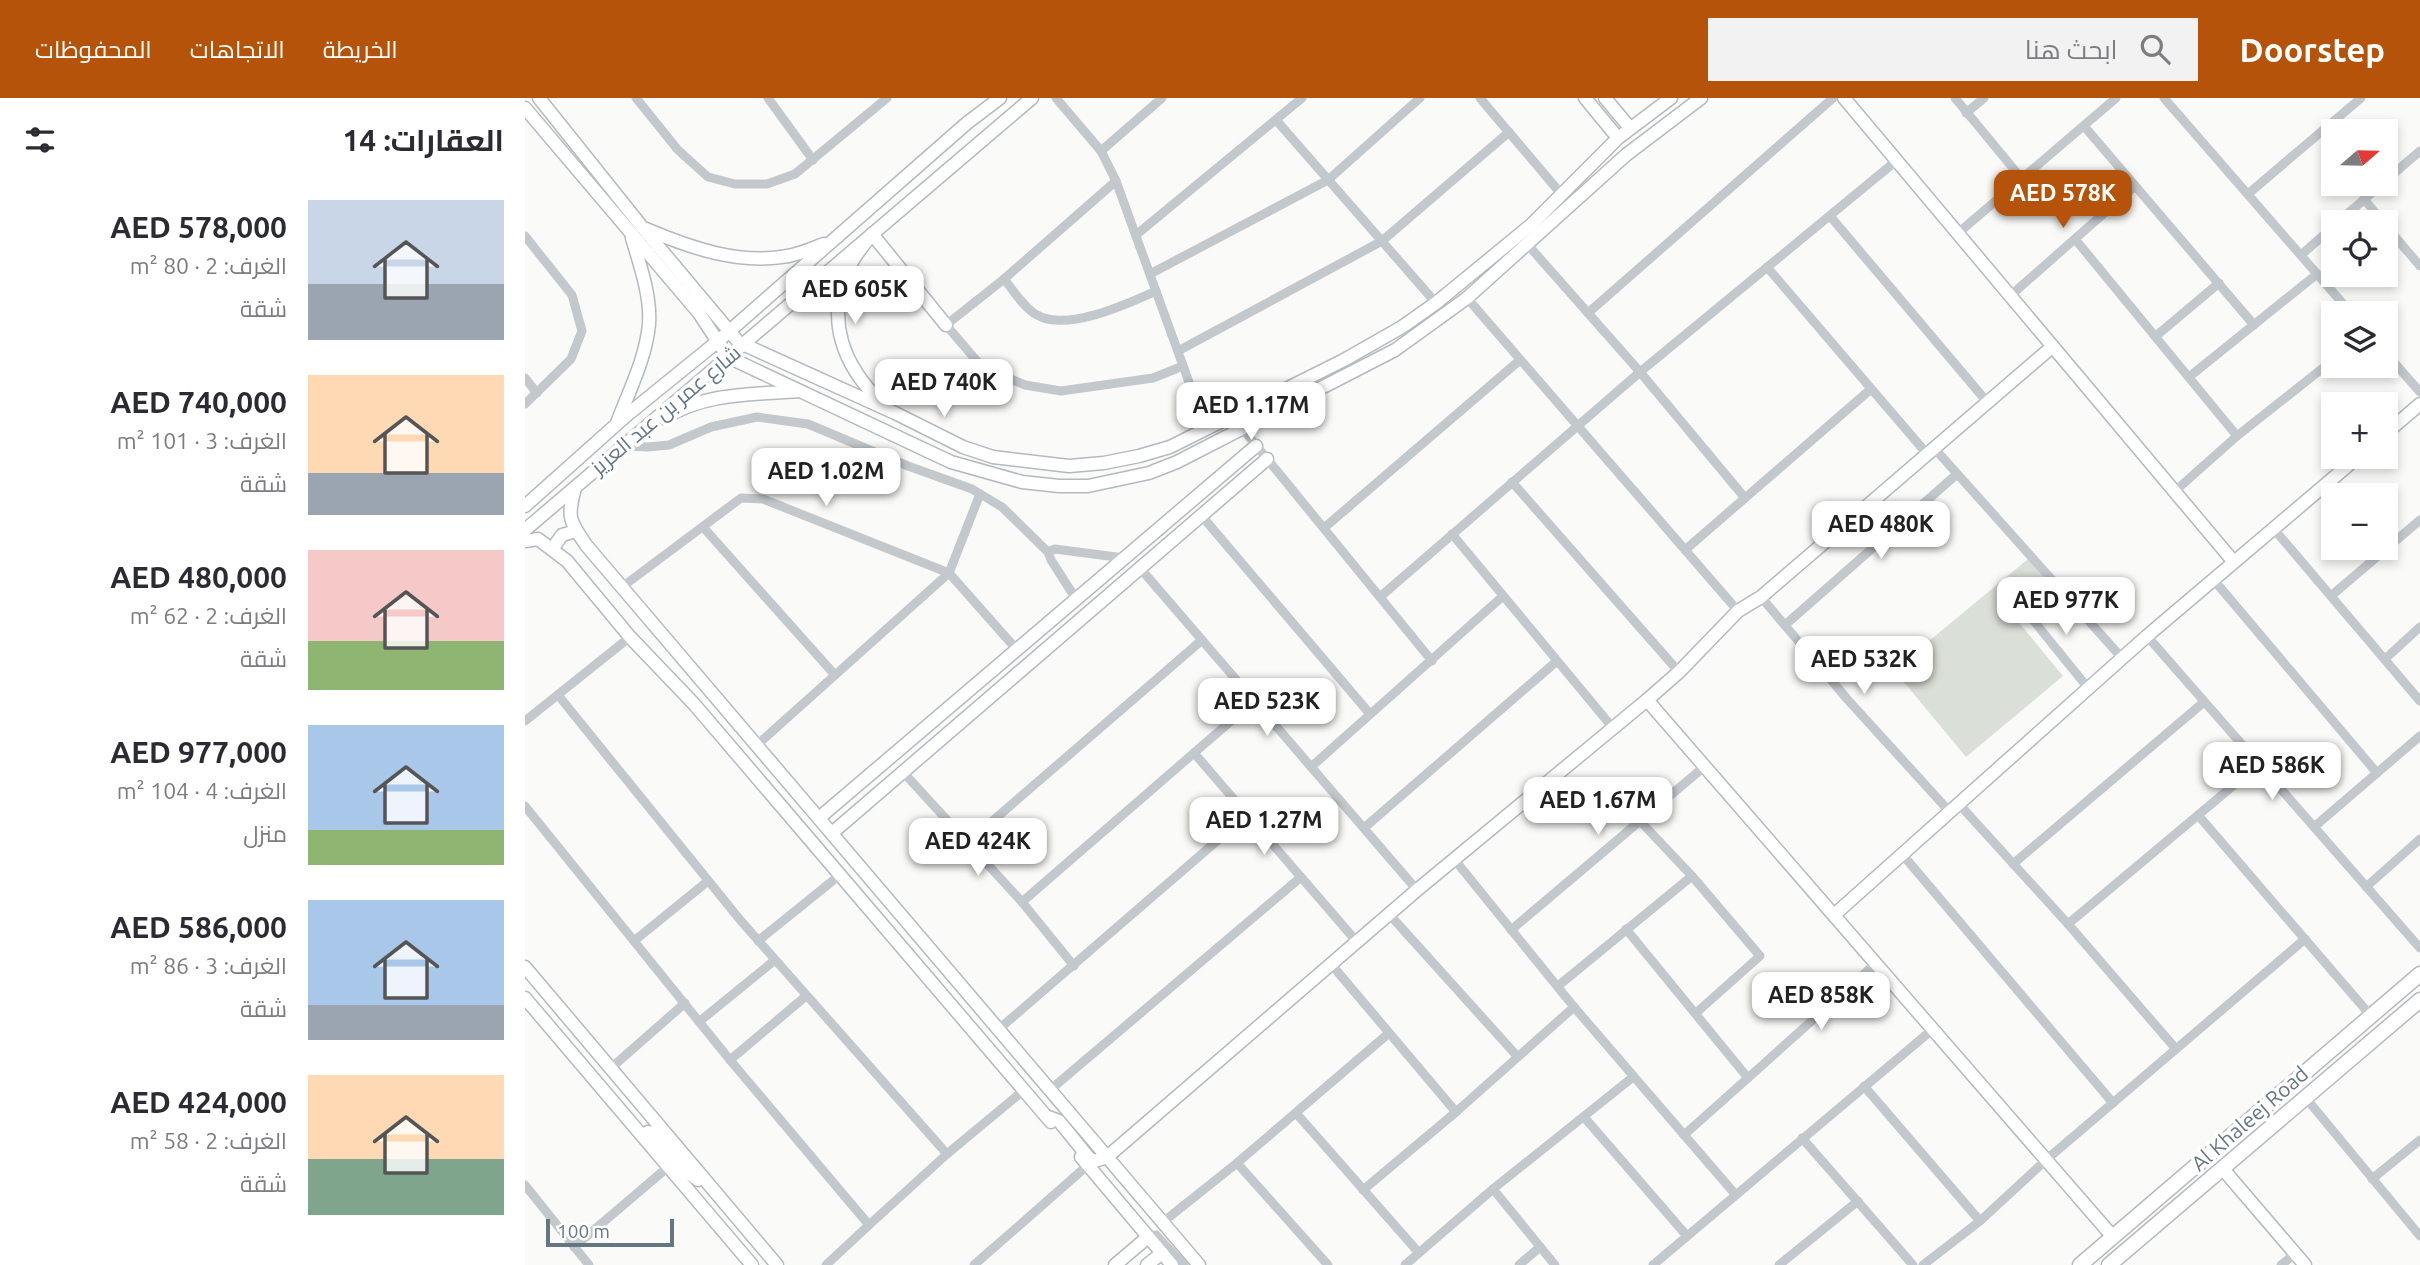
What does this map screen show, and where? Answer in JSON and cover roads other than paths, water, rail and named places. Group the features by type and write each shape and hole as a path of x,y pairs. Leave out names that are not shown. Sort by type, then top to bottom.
{"main road":[{"name":"Al Khaleej Road","path":"2080,1265 2420,974"},
{"name":"Al Khaleej Road","path":"2109,1265 2420,1000"}],"street":[{"path":"539,98 699,313 728,357 951,462 1022,482 1059,486 1088,486 1149,473 1177,462 1395,350 1467,298 1634,149 1701,98"},
{"path":"636,98 678,150 708,177 735,184 767,184 795,174 887,98"},
{"path":"768,98 813,160"},
{"path":"525,506 616,425 717,342 1000,98"},
{"name":"شارع عمر بن عبد العزيز","path":"525,530 1032,98"},
{"path":"1056,98 1101,151 1116,181 1206,429"},
{"path":"1101,151 1162,98"},
{"path":"1136,235 1302,98"},
{"path":"1150,274 1328,180 1420,98"},
{"path":"1480,98 1562,195"},
{"path":"1585,98 1618,138"},
{"path":"1605,98 1630,128"},
{"path":"525,108 741,345 963,447 993,457 1069,466 1104,463 1170,447 1344,360 1402,327 1436,303 1531,225 1618,138 1671,98"},
{"path":"1588,313 1833,98"},
{"path":"1844,98 2233,561"},
{"path":"1955,98 2022,179"},
{"path":"1966,113 1984,98"},
{"path":"1957,234 2116,98"},
{"path":"2164,98 2341,301"},
{"path":"2248,194 2360,98"},
{"path":"1276,120 1436,303"},
{"path":"2084,126 2254,325"},
{"path":"1178,351 1382,241 1509,132"},
{"path":"2398,170 2420,151"},
{"path":"1380,597 1640,372 1896,161"},
{"path":"946,325 1004,279 1116,181"},
{"path":"2010,296 2135,186"},
{"path":"2352,210 2368,196"},
{"path":"2364,199 2373,210"},
{"path":"1830,216 1988,403"},
{"path":"636,229 736,258 789,256 831,242"},
{"path":"616,425 645,348 649,321 636,229"},
{"path":"895,414 866,388 850,363 838,331 840,296 850,265 872,234 982,367 1025,384 1061,391 1153,378 1184,366"},
{"path":"525,236 572,295 582,331 571,359 525,404"},
{"path":"2301,255 2321,238"},
{"path":"2075,239 2237,436"},
{"path":"2398,240 2420,266"},
{"path":"1528,245 1640,372 1745,498"},
{"path":"1767,267 1871,389 1931,452 1957,474 2122,658"},
{"path":"2189,377 2317,274"},
{"path":"1004,279 1035,314 1049,319 1087,317 1124,305 1156,290"},
{"path":"2156,336 2219,283"},
{"path":"1467,298 1738,611"},
{"path":"1047,1116 1059,1121 1089,1158 1095,1161 1107,1157 1417,890 1679,672 1738,611 1761,597 2052,347"},
{"path":"1324,528 1520,360"},
{"path":"2398,367 2420,392"},
{"path":"2174,492 2237,436 2321,370"},
{"path":"525,378 537,393"},
{"path":"1685,550 1871,389"},
{"path":"640,432 674,412 702,401 733,394 801,391"},
{"path":"2398,423 2420,404"},
{"path":"624,446 669,445 711,428 757,417 808,424 980,494 1002,508 1048,552 1076,599"},
{"path":"1241,428 1432,661"},
{"path":"819,818 1257,446"},
{"path":"832,833 1267,459"},
{"path":"1833,915 2147,636 2344,469"},
{"path":"1785,625 1957,474"},
{"path":"1512,482 1679,672"},
{"path":"575,488 569,511 576,531 1199,1265"},
{"path":"757,745 949,573 980,494"},
{"path":"622,587 741,498 763,499 949,573 1017,650"},
{"path":"1201,515 1370,714"},
{"path":"2331,596 2420,520"},
{"path":"703,527 835,675"},
{"path":"2273,528 2420,701"},
{"path":"553,548 562,535 576,531"},
{"path":"1452,534 1613,728"},
{"path":"525,541 538,539 567,561 841,874 1172,1265"},
{"path":"1048,552 1055,550 1124,558"},
{"path":"1140,568 1417,890"},
{"path":"2213,579 2377,773"},
{"path":"2059,587 2029,615 2088,688"},
{"path":"1311,766 1503,596"},
{"path":"1761,597 1848,700 2013,864 2176,1049"},
{"path":"2385,659 2420,627"},
{"path":"525,721 630,636"},
{"path":"2147,636 2420,948"},
{"path":"967,843 1202,640"},
{"path":"1364,828 1557,661"},
{"path":"558,695 758,941 947,1154"},
{"path":"1647,699 2113,1237"},
{"path":"1021,902 1254,701"},
{"path":"2013,864 2204,702"},
{"path":"2314,827 2420,736"},
{"path":"1194,753 1357,942"},
{"path":"2068,924 2259,764"},
{"path":"1511,930 1705,766"},
{"path":"903,772 1021,902 1074,966"},
{"path":"525,806 730,1060 869,1225"},
{"path":"999,1029 1247,815"},
{"path":"2198,815 2371,1016"},
{"path":"1640,821 1692,876 1760,956 1696,1013"},
{"path":"2366,887 2420,839"},
{"path":"1902,854 2113,1103"},
{"path":"1454,859 1574,1007 1735,1194"},
{"path":"758,941 841,874"},
{"path":"1558,986 1692,876"},
{"path":"1050,1090 1301,877"},
{"path":"634,942 708,881"},
{"path":"1389,914 1517,1056"},
{"path":"1626,929 1748,1078"},
{"path":"1923,1265 1980,1221 2046,1160 2305,939"},
{"path":"699,1021 775,960"},
{"path":"1683,1135 1875,963"},
{"path":"1331,964 1456,1112"},
{"path":"525,967 777,1265"},
{"path":"730,1060 806,996"},
{"path":"525,998 752,1265"},
{"path":"536,1012 571,1039 597,1070 603,1073 685,1003"},
{"path":"1363,1190 1574,1007"},
{"path":"1653,1265 1933,1029"},
{"path":"1163,1222 1237,1163 1389,1033"},
{"path":"1405,1265 1493,1189 1633,1077"},
{"path":"1864,1086 1980,1221"},
{"path":"826,1265 947,1154 1024,1090"},
{"path":"2305,1097 2420,1236"},
{"path":"1296,1113 1419,1254"},
{"path":"1584,1117 1687,1236"},
{"path":"646,1140 645,1134 653,1133 683,1169 713,1190"},
{"path":"1802,1138 1913,1265"},
{"path":"2372,1179 2420,1140"},
{"path":"1237,1163 1328,1265"},
{"path":"974,1265 1088,1165"},
{"path":"574,1247 668,1167"},
{"path":"2222,1168 2305,1265"},
{"path":"525,1185 589,1265"},
{"path":"1493,1189 1555,1265"},
{"path":"1779,1265 1858,1201"},
{"path":"1115,1265 1148,1237 1156,1235 1184,1265"},
{"path":"1519,1265 1539,1247"},
{"path":"1147,1265 1162,1252"},
{"path":"2281,1265 2295,1254"}]}
